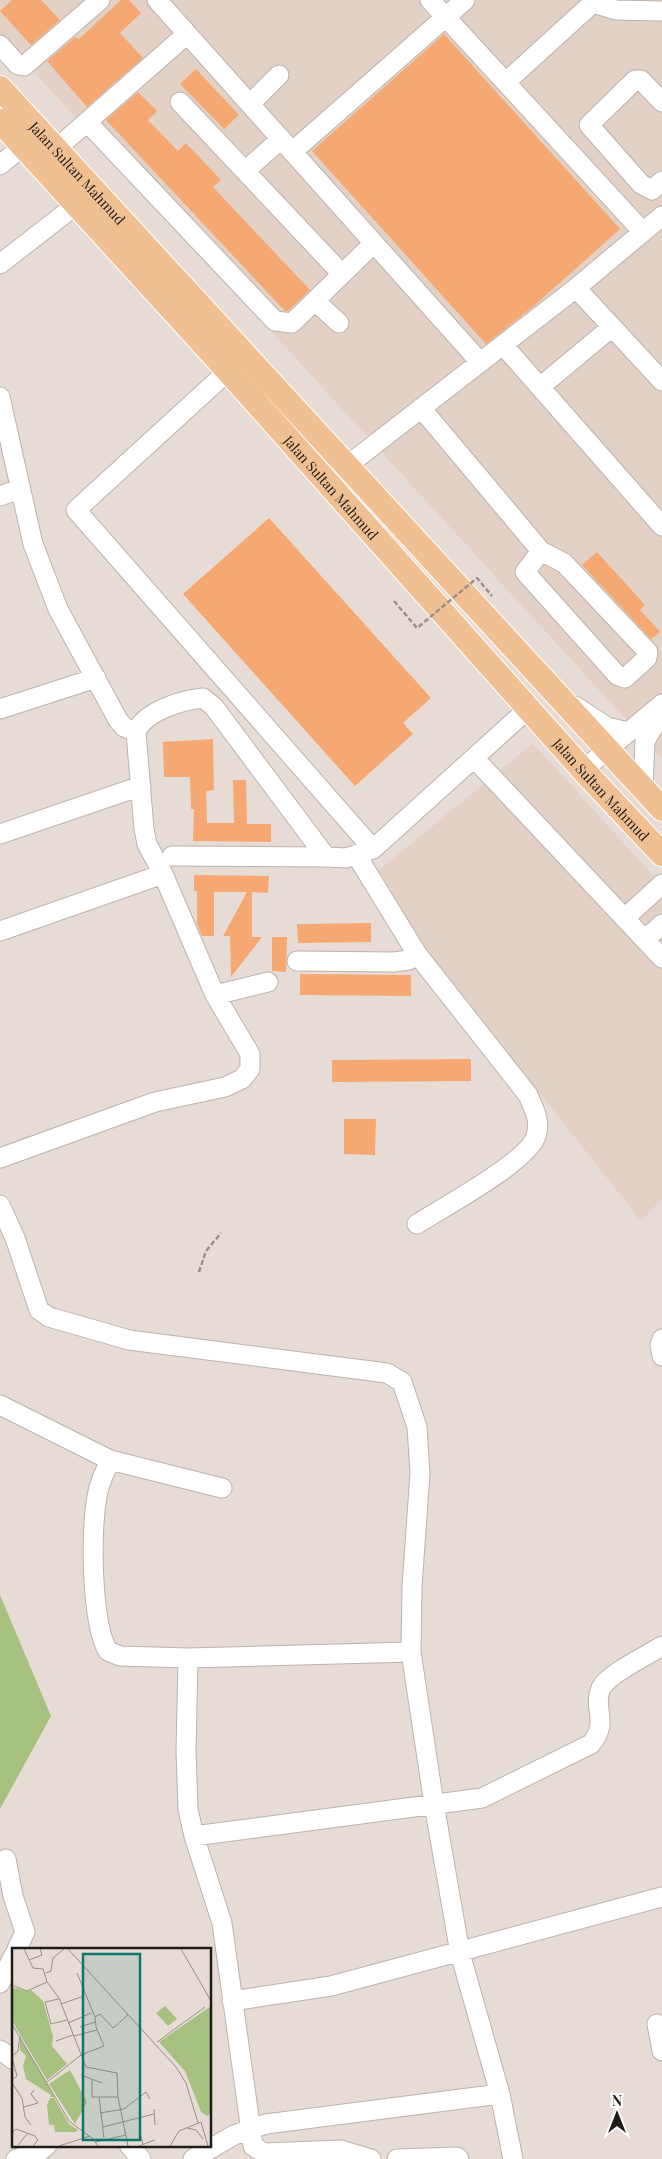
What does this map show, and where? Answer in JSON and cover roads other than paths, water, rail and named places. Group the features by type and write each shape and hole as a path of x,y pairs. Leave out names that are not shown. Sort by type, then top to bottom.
{"main road":[{"name":"Jalan Sultan Mahmud","path":"0,88 662,809"},
{"name":"Jalan Sultan Mahmud","path":"0,121 228,371 583,770 662,854"}],"street":[{"path":"0,45 18,65 24,66 100,0"},
{"path":"430,0 643,232"},
{"path":"244,171 286,145 465,0"},
{"path":"168,4 187,34 480,362"},
{"path":"506,82 586,4 616,10 662,11"},
{"path":"56,149 187,34"},
{"path":"250,104 279,76"},
{"path":"565,147 635,80 641,80 662,102"},
{"path":"180,102 342,274"},
{"path":"87,122 275,321 292,323 374,243"},
{"path":"589,125 641,184 652,190 662,181"},
{"path":"0,166 23,146"},
{"path":"0,264 76,205"},
{"path":"348,465 576,288 662,216"},
{"path":"576,288 662,381"},
{"path":"314,301 339,323"},
{"path":"540,387 612,327"},
{"path":"503,345 662,526"},
{"path":"228,371 76,510 365,853 418,954 528,1096 537,1114 538,1127 531,1146 500,1172 418,1224"},
{"path":"0,397 32,544 58,608 118,720 124,727 136,732"},
{"path":"421,408 541,552 564,563 648,652 647,658 625,678 617,675 525,572 541,552"},
{"path":"0,496 19,489"},
{"path":"0,709 96,678"},
{"path":"555,693 608,727 628,732"},
{"path":"0,1158 155,1102 225,1086 242,1079 250,1069 250,1054 215,995 146,836 136,732 140,723 180,700 203,698 214,707 326,857"},
{"path":"583,770 662,704"},
{"path":"172,856 346,858 365,853 528,709"},
{"path":"643,788 645,741 662,713"},
{"path":"474,758 626,917 662,958"},
{"path":"0,834 141,786"},
{"path":"0,931 163,874"},
{"path":"626,917 662,884"},
{"path":"646,939 662,924"},
{"path":"297,961 394,962 409,960 418,954"},
{"path":"215,995 268,982"},
{"path":"0,1205 15,1238 39,1310 49,1317 129,1340 386,1373 402,1382 417,1427 420,1473 412,1587 411,1652 434,1804 460,1953 500,2094 513,2159"},
{"path":"662,1340 660,1345 662,1356"},
{"path":"0,1405 110,1460 222,1488"},
{"path":"110,1460 98,1492 93,1527 95,1588 102,1641 108,1652 120,1656 188,1658 411,1652"},
{"path":"194,1836 482,1798 591,1744 599,1735 602,1722 601,1688 609,1679 662,1646"},
{"path":"188,1658 186,1787 188,1810 194,1836 222,1923 253,2146 264,2153 341,2150 370,2159"},
{"path":"6,1859 13,1896 25,1932 17,1948"},
{"path":"232,2001 331,1986 460,1953 662,1897"},
{"path":"0,1983 12,1959"},
{"path":"657,2024 662,2051"},
{"path":"0,2050 12,2059"},
{"path":"193,2159 250,2128 266,2124 500,2094"},
{"path":"130,2146 141,2159"},
{"path":"16,2159 43,2152"},
{"path":"397,2159 457,2157 459,2159"}]}
